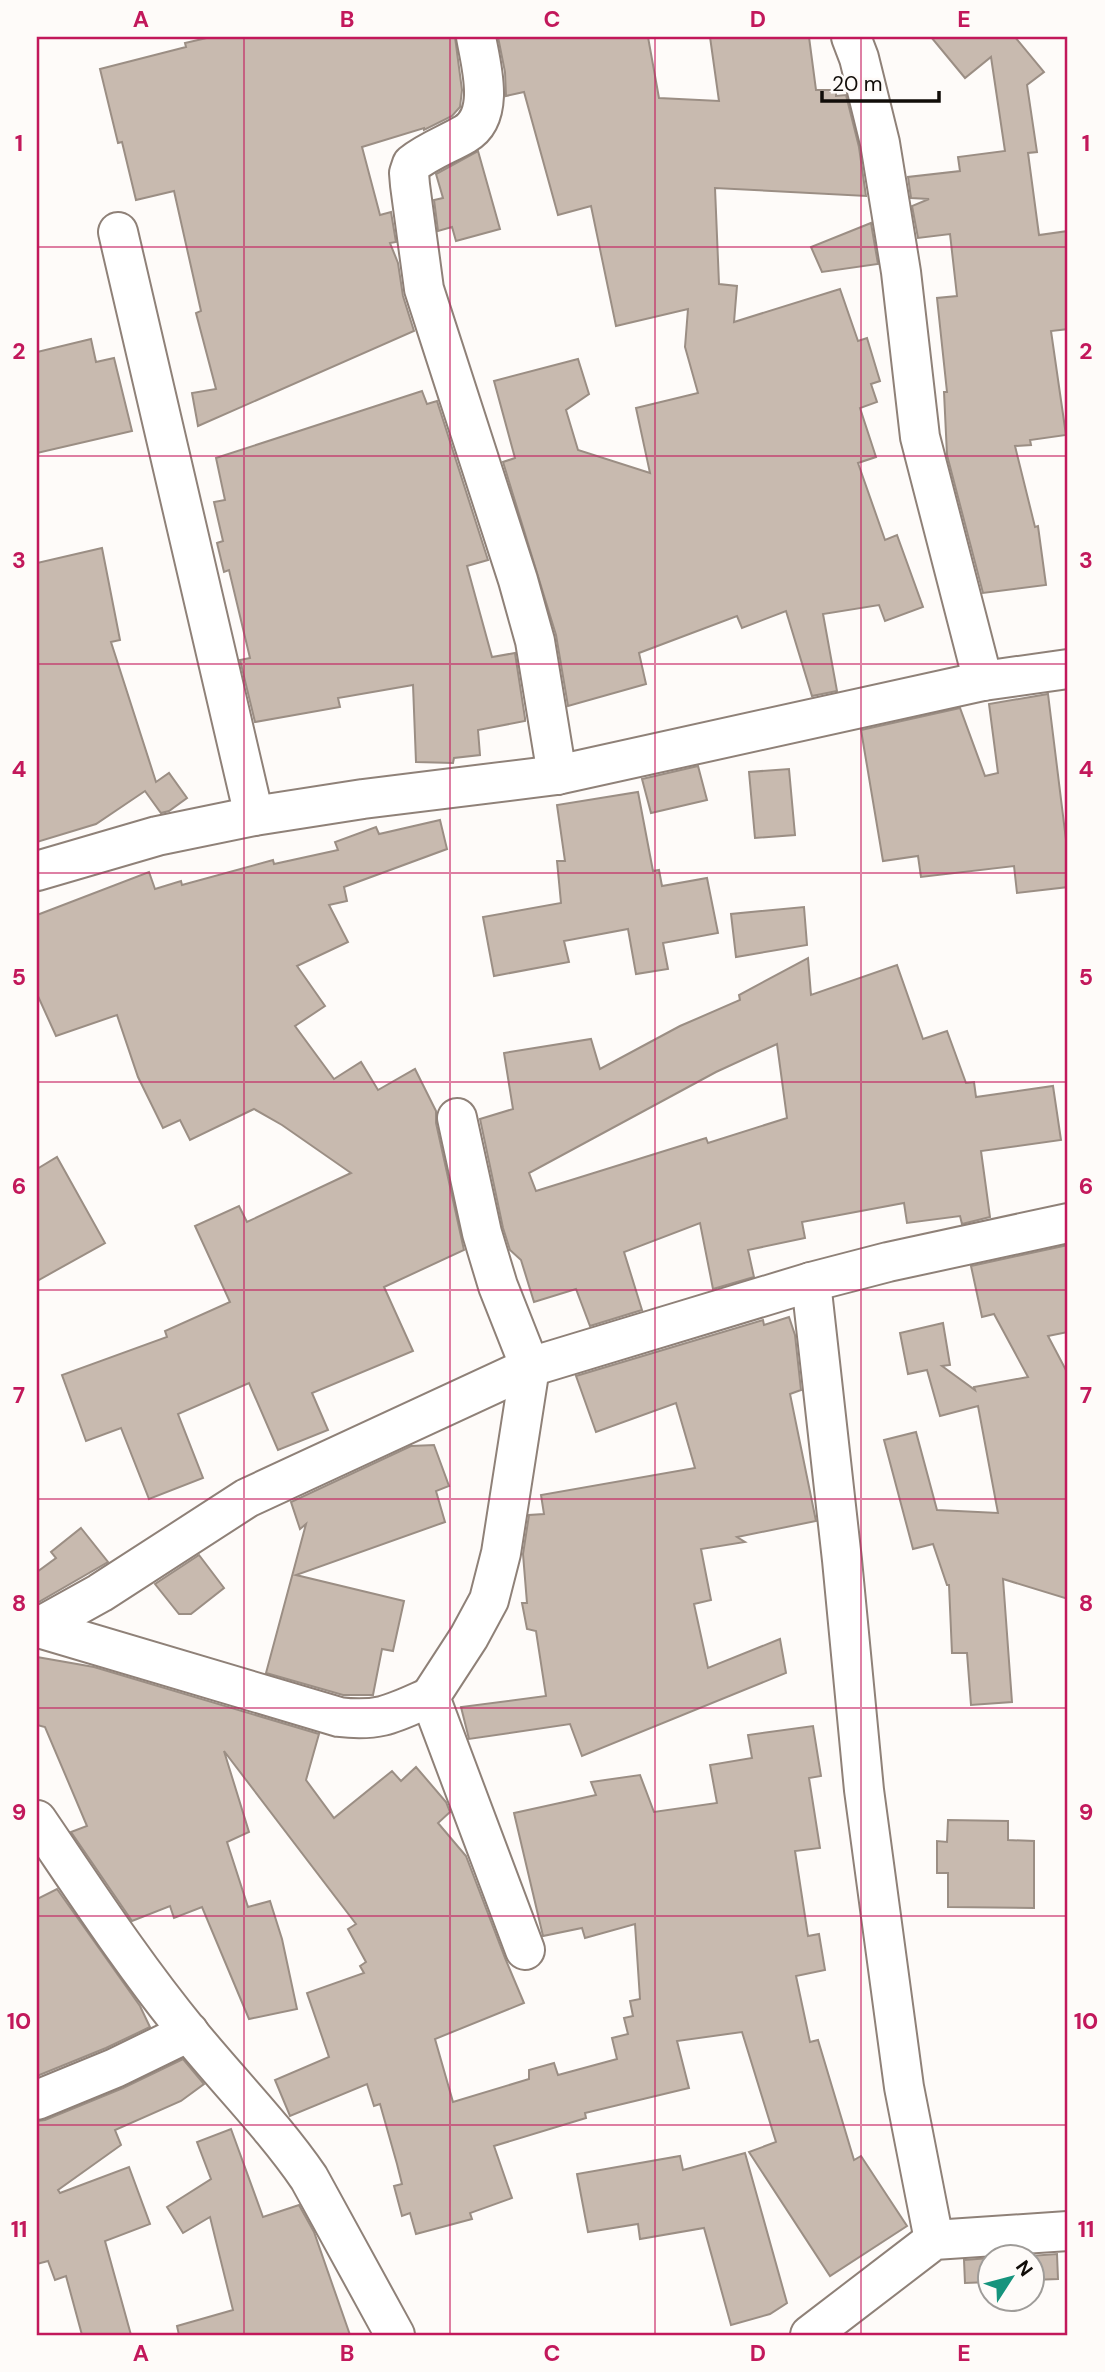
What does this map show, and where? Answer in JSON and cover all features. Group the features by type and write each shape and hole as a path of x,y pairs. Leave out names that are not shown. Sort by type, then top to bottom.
{"street":[{"path":"476,37 484,83 483,104 478,119 468,132 412,164 409,173 410,185 424,289 535,640 557,775"},
{"path":"851,37 859,58 880,143 901,272 920,437 982,681"},
{"path":"118,232 254,816"},
{"path":"37,872 157,836 254,816 363,799 557,775 982,681 1068,669"},
{"path":"38,1628 339,1717 383,1718 430,1698 489,1600 501,1553 530,1367 498,1286 482,1233 457,1118"},
{"path":"38,1628 100,1593 247,1499 530,1367 811,1282 888,1262 1068,1223"},
{"path":"811,1282 864,1790 904,2087 934,2240"},
{"path":"430,1698 525,1950"},
{"path":"37,1820 109,1927 189,2032 293,2155 309,2178 395,2335"},
{"path":"37,2100 115,2068 189,2032"},
{"path":"810,2335 934,2240 1068,2231"}],"building":[{"path":"211,37 455,37 462,90 460,107 452,116 424,130 362,147 380,215 391,212 396,242 390,243 398,263 403,296 414,331 198,426 192,393 216,389 196,313 201,311 174,191 136,200 122,142 118,143 100,69 186,47 185,43"},
{"path":"498,37 648,37 659,98 719,101 710,37 809,37 816,90 836,90 836,96 846,95 859,147 866,196 715,188 719,284 737,286 734,322 840,289 858,341 867,338 880,381 871,384 877,402 860,408 876,457 858,463 885,540 897,535 923,607 885,621 879,605 823,614 837,691 812,696 786,611 742,628 737,616 639,653 646,684 568,706 556,635 503,462 515,458 494,381 578,359 589,394 566,410 578,450 650,473 636,408 698,393 685,347 688,309 616,326 591,206 558,215 524,92 506,96 505,72"},
{"path":"931,37 1015,37 1044,72 1027,85 1037,152 1028,153 1039,235 1068,231 1068,329 1051,331 1066,435 1030,440 1031,445 1015,446 1035,527 1038,526 1046,585 983,593 947,455 944,392 947,392 937,298 957,296 950,234 918,238 912,206 929,199 911,198 908,177 960,171 958,157 1005,151 991,57 965,78"},
{"path":"478,151 500,229 456,241 452,227 438,231 434,200 443,198 436,174"},
{"path":"871,223 878,264 822,272 811,247"},
{"path":"91,339 96,362 114,358 132,431 37,453 37,352"},
{"path":"422,391 427,404 437,401 488,560 467,566 492,657 515,653 525,718 525,721 478,730 480,755 454,758 453,763 416,762 413,685 338,698 340,707 255,722 240,660 250,658 229,570 224,572 217,543 223,541 214,502 225,500 216,458"},
{"path":"102,548 120,640 111,642 156,782 169,773 187,798 169,811 161,813 145,791 96,824 37,842 37,563"},
{"path":"1048,694 1068,856 1068,887 1017,893 1014,866 921,877 918,856 883,861 861,730 960,708 985,776 998,773 989,704"},
{"path":"698,766 707,800 651,813 642,779"},
{"path":"789,769 795,835 755,838 749,772"},
{"path":"638,792 653,871 659,870 662,886 707,878 718,933 663,943 668,969 636,974 628,929 564,941 569,962 494,976 483,917 561,903 557,861 565,861 557,805"},
{"path":"440,820 447,849 344,887 347,901 329,905 348,942 297,966 325,1006 295,1026 334,1079 361,1062 378,1090 415,1069 436,1111 436,1123 464,1250 384,1287 413,1351 312,1393 328,1430 278,1450 249,1383 178,1414 203,1478 149,1499 121,1428 86,1441 62,1375 167,1337 165,1331 230,1302 195,1226 239,1206 247,1222 351,1173 254,1109 190,1140 180,1120 163,1128 138,1077 117,1015 56,1036 37,994 37,915 149,872 155,889 181,881 182,885 273,860 274,864 338,850 335,842 376,827 379,834"},
{"path":"804,907 807,945 736,957 731,914"},
{"path":"808,958 811,995 897,965 923,1039 947,1031 966,1083 974,1082 976,1097 1053,1086 1061,1140 981,1151 990,1217 962,1224 960,1216 907,1223 904,1203 802,1222 805,1238 748,1250 754,1277 713,1289 700,1223 624,1252 642,1310 590,1326 576,1289 534,1302 521,1260 510,1250 503,1228 480,1119 513,1109 504,1053 591,1039 600,1069 680,1026 740,1000 739,995","holes":["777,1044 787,1118 708,1143 706,1138 536,1191 529,1173 716,1072"]},
{"path":"57,1157 105,1243 37,1281 37,1169"},
{"path":"1068,1245 1068,1332 1048,1336 1068,1374 1068,1599 1003,1579 1012,1702 971,1705 967,1653 952,1653 949,1585 933,1544 913,1549 884,1440 916,1432 937,1510 998,1513 978,1406 940,1416 927,1370 908,1374 900,1333 943,1323 950,1365 942,1366 975,1390 974,1387 1028,1377 994,1314 982,1317 971,1266"},
{"path":"789,1317 795,1335 801,1390 790,1394 816,1521 737,1537 745,1542 701,1549 711,1600 694,1604 708,1668 780,1639 786,1673 582,1756 570,1724 469,1739 461,1707 546,1696 536,1631 527,1629 522,1603 527,1603 523,1554 529,1515 544,1514 541,1495 695,1468 676,1403 596,1432 576,1376 763,1320 764,1325"},
{"path":"434,1445 449,1486 436,1491 445,1522 296,1575 404,1601 393,1651 382,1649 373,1695 343,1695 266,1673 306,1524 300,1529 291,1502 411,1446"},
{"path":"81,1528 108,1562 37,1603 37,1572 56,1558 51,1552"},
{"path":"199,1555 224,1588 191,1614 179,1614 155,1584"},
{"path":"37,1657 94,1667 319,1734 306,1780 334,1818 392,1771 401,1781 416,1767 446,1802 450,1812 438,1823 466,1856 524,2003 435,2039 453,2102 529,2079 529,2070 554,2063 558,2075 617,2059 612,2038 628,2034 624,2018 633,2016 630,2001 640,1999 635,1924 585,1938 582,1928 543,1936 514,1813 596,1795 591,1782 640,1775 654,1812 717,1803 710,1765 752,1758 748,1735 813,1726 821,1776 809,1778 820,1848 795,1851 808,1936 819,1934 825,1970 796,1976 810,2042 818,2040 854,2160 861,2156 907,2226 830,2276 749,2152 776,2142 742,2032 677,2041 689,2088 585,2113 586,2118 494,2146 512,2198 470,2213 472,2219 416,2234 410,2213 402,2216 394,2186 402,2184 397,2164 380,2104 374,2106 367,2084 290,2116 275,2080 329,2057 307,1993 364,1973 360,1966 366,1962 348,1929 356,1924 224,1751 249,1832 227,1842 248,1907 270,1901 282,1939 297,2009 249,2019 202,1907 174,1918 170,1906 132,1921 71,1832 87,1826 45,1727 37,1725"},
{"path":"948,1820 1008,1821 1008,1840 1034,1841 1034,1908 948,1907 948,1873 937,1873 937,1841 947,1842"},
{"path":"57,1889 140,2006 150,2027 37,2076 37,1899"},
{"path":"183,2059 204,2084 181,2101 115,2130 121,2145 58,2190 60,2193 129,2167 150,2224 105,2241 131,2335 82,2335 66,2276 55,2280 48,2261 37,2264 37,2121 123,2088"},
{"path":"231,2129 263,2217 299,2205 314,2232 350,2335 179,2335 177,2326 233,2310 210,2217 183,2233 167,2207 211,2179 197,2142"},
{"path":"745,2153 787,2303 770,2314 731,2325 704,2228 640,2239 638,2224 588,2232 577,2174 680,2156 683,2170"},
{"path":"1057,2254 1058,2279 1046,2279 1046,2255"},
{"path":"976,2259 976,2283 965,2283 964,2260"}]}
